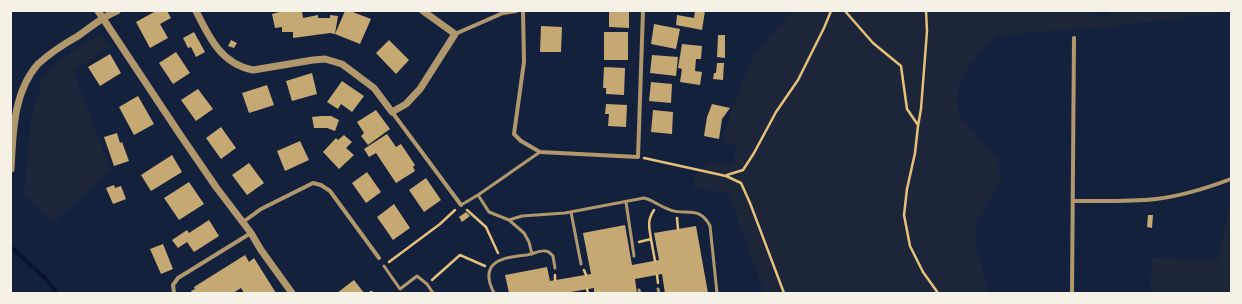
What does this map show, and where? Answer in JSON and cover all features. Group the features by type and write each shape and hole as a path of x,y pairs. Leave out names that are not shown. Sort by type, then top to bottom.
{"street":[{"path":"98,11 180,136 251,233 261,250 292,293"},
{"path":"11,169 16,111 27,81 38,65 53,52 103,18 116,11"},
{"path":"196,11 211,40 222,55 231,62 244,68 253,70 325,59 342,64 374,88 461,205"},
{"path":"422,11 455,34"},
{"path":"392,112 406,104 420,89 455,34 503,13 516,11"},
{"path":"523,11 524,62 514,134 521,141 540,152 638,157 643,11"},
{"path":"1072,293 1074,38"},
{"path":"1073,200 1120,201 1157,199 1198,191 1231,179"},
{"path":"243,222 261,209 302,188 313,183 321,185 330,191 379,258"},
{"path":"174,293 173,285 178,278 251,233"}],"lane":[{"path":"461,205 540,152"},
{"path":"478,195 489,212 509,220 524,233 530,242 532,254"},
{"path":"509,220 522,216 571,212 644,198 651,200 668,210 676,212 692,211 706,218 710,226 717,293"},
{"path":"626,202 634,256"},
{"path":"571,212 581,264"},
{"path":"494,293 490,285 489,274 495,264 506,257 544,251 553,256 555,268"},
{"path":"384,266 400,288 417,276 427,284 433,293"}],"path":[{"path":"726,176 743,170 754,153 776,112 798,80 831,11"},
{"path":"845,11 873,43 901,66 907,109 918,126"},
{"path":"926,11 927,31 921,109 904,215 910,246 923,272 938,293"},
{"path":"638,157 726,176 742,183 784,293"},
{"path":"393,259 440,224 461,205 486,227 500,260"},
{"path":"655,260 648,222 650,216 660,205"},
{"path":"637,242 651,239"},
{"path":"427,284 460,255 477,263"},
{"path":"587,289 588,293"}],"shaded area":[{"path":"793,11 1082,11 1107,17 1112,11 1231,12 1106,27 999,35 979,53 961,78 957,98 960,116 998,158 1002,178 976,223 977,253 986,281 987,293 764,293 729,194 693,187 696,173 711,162 733,164 736,147 721,141 730,114 754,53"},
{"path":"98,37 103,38 110,47 73,71 111,170 53,223 24,194 32,113 41,87 39,85 51,69 59,61"},
{"path":"1231,196 1231,293 1150,293 1152,258 1219,259"}],"building":[{"path":"156,11 167,11 171,18 160,24 168,38 150,48 136,22"},
{"path":"283,11 302,11 303,18 318,15 318,18 330,18 330,15 338,16 335,34 330,33 293,38 293,32 282,32 282,27 275,28 272,14"},
{"path":"345,11 350,11 371,19 360,44 335,34"},
{"path":"609,11 629,11 629,28 609,27"},
{"path":"695,11 705,11 702,30 676,25 677,15 694,18"},
{"path":"654,24 680,29 676,49 651,44"},
{"path":"541,26 562,27 561,52 540,52"},
{"path":"194,32 205,52 196,57 191,47 188,48 183,38"},
{"path":"604,32 628,32 628,60 604,60"},
{"path":"718,35 725,35 725,58 717,57"},
{"path":"231,40 237,43 234,48 228,46"},
{"path":"389,40 409,60 396,74 376,53"},
{"path":"682,44 702,46 701,59 696,59 695,71 702,72 700,85 680,82 682,69 678,68"},
{"path":"176,52 190,73 173,84 159,63"},
{"path":"110,54 121,73 100,86 88,67"},
{"path":"652,55 678,57 676,76 650,73"},
{"path":"717,63 724,63 723,80 713,79 714,73 716,73"},
{"path":"604,67 625,68 624,95 606,94 606,88 603,88"},
{"path":"312,73 317,94 292,101 286,81"},
{"path":"342,81 364,96 352,112 341,104 338,109 327,102"},
{"path":"651,82 672,84 671,103 649,101"},
{"path":"267,85 274,105 249,113 242,93"},
{"path":"198,89 213,109 196,121 181,100"},
{"path":"138,96 154,124 134,135 119,107"},
{"path":"606,104 627,105 626,127 608,126 609,114 605,114"},
{"path":"712,104 730,108 722,119 719,139 704,136 707,117"},
{"path":"376,110 390,129 368,145 361,136 364,133 357,122"},
{"path":"653,110 673,112 672,134 651,132"},
{"path":"331,116 339,120 335,131 327,128 314,128 312,117"},
{"path":"221,127 236,148 221,159 206,138"},
{"path":"117,133 129,161 114,166 104,137"},
{"path":"387,134 396,147 401,144 415,165 413,167 415,171 396,183 376,153 369,157 364,149"},
{"path":"344,135 352,142 346,148 354,155 339,169 323,152 336,138 338,140"},
{"path":"300,141 309,160 285,171 277,151"},
{"path":"172,155 182,172 151,191 141,175"},
{"path":"249,163 264,183 247,195 232,175"},
{"path":"367,172 381,192 366,203 352,183"},
{"path":"426,178 441,200 424,212 409,190"},
{"path":"189,182 204,204 179,220 164,198"},
{"path":"114,185 115,188 121,186 126,199 113,204 106,188"},
{"path":"394,204 410,228 393,240 377,217"},
{"path":"466,212 470,216 462,222 459,217"},
{"path":"1148,215 1153,215 1152,228 1147,227"},
{"path":"209,220 219,236 194,252 187,242 178,248 172,240 187,230 189,233"},
{"path":"625,225 632,265 659,260 654,233 696,226 708,293 665,293 662,274 635,279 637,293 594,293 594,288 565,293 509,293 505,275 547,267 550,281 591,274 583,233"},
{"path":"163,244 173,269 161,274 150,249"},
{"path":"245,255 249,262 254,258 276,293 244,293 241,288 233,293 192,293 191,291 195,289 194,287"},
{"path":"354,280 364,293 337,293"}],"waterway":[{"path":"11,247 46,279 57,293"}]}
